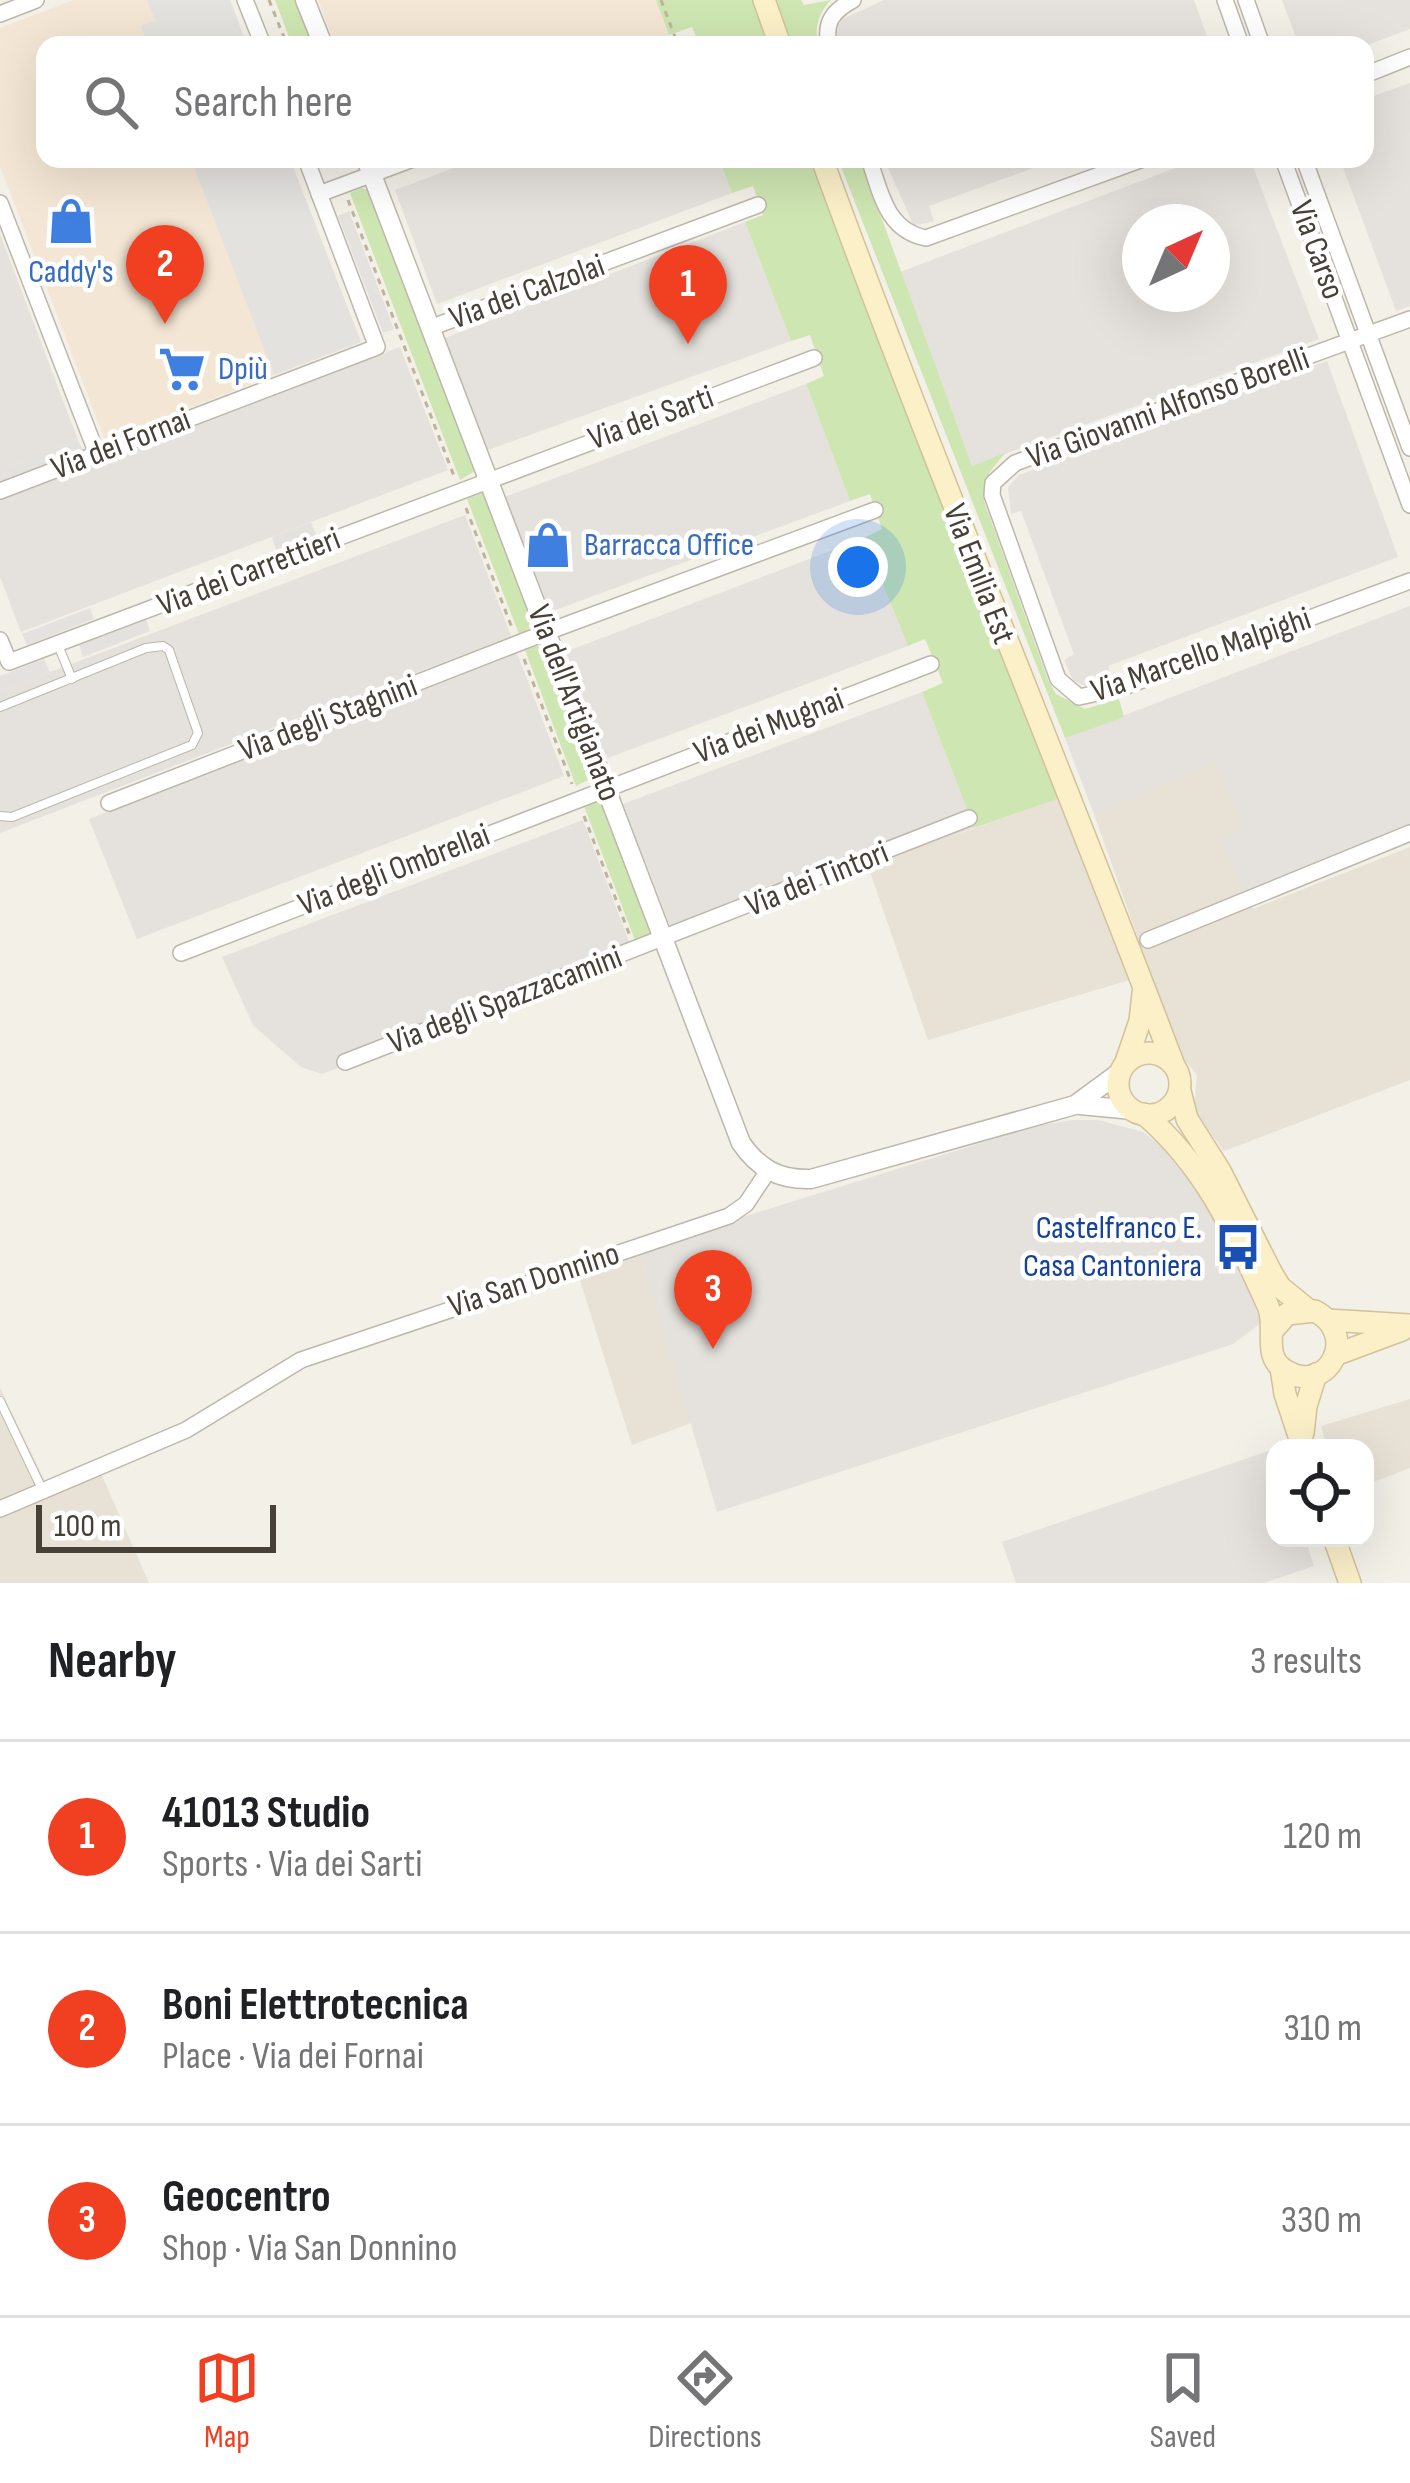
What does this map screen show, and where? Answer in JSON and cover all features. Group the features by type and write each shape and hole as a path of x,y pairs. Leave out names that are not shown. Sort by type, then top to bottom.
{"main road":[{"path":"764,0 777,36"},
{"name":"Via Emilia Est","path":"825,168 917,415 1180,1076 1187,1119 1280,1287 1307,1310 1328,1320"},
{"path":"1143,987 1140,1022 1122,1068 1121,1097 1186,1152 1202,1174 1266,1301 1273,1330 1272,1354 1281,1368 1300,1439"},
{"path":"1122,1068 1148,1052 1173,1063"},
{"path":"1138,1112 1169,1108 1180,1091"},
{"path":"1273,1330 1287,1314 1307,1310"},
{"path":"1328,1320 1410,1326"},
{"path":"1328,1320 1338,1340 1335,1355"},
{"path":"1303,1439 1316,1374 1335,1355 1410,1326"},
{"path":"1281,1368 1298,1376 1316,1374"},
{"path":"1337,1547 1350,1583"}],"street":[{"path":"0,14 36,0"},
{"path":"245,0 259,36"},
{"path":"305,0 319,36"},
{"path":"827,36 831,16 853,0"},
{"path":"1225,0 1238,36"},
{"path":"1246,0 1259,36"},
{"path":"1374,71 1410,57"},
{"path":"310,168 320,194 368,168"},
{"name":"Via dell'Artigianato","path":"369,168 741,1143 768,1171"},
{"path":"873,168 894,222 926,238 1118,168"},
{"name":"Via Carso","path":"1286,168 1410,505"},
{"name":"Via Carso","path":"1307,168 1410,448"},
{"name":"Via dei Fornai","path":"0,491 377,347 320,194"},
{"path":"0,203 97,454"},
{"name":"Via dei Calzolai","path":"430,328 758,206"},
{"path":"1368,334 1410,319"},
{"name":"Via Carso","path":"1350,341 1368,334"},
{"name":"Via Giovanni Alfonso Borelli","path":"993,483 1015,463 1350,341"},
{"name":"Via dei Sarti","path":"489,479 814,358"},
{"name":"Via dei Carrettieri","path":"3,652 58,645 489,479"},
{"name":"Via Marcello Malpighi","path":"993,483 998,518 1058,680 1079,698 1121,688 1410,581"},
{"name":"Via degli Stagnini","path":"109,803 875,510"},
{"name":"Via dei Mugnai","path":"606,787 931,664"},
{"name":"Via degli Ombrellai","path":"181,953 606,787"},
{"name":"Via dei Tintori","path":"664,939 969,818"},
{"path":"1148,940 1410,833"},
{"name":"Via degli Spazzacamini","path":"345,1062 664,939"},
{"path":"1075,1105 1122,1068"},
{"path":"768,1171 811,1179 1075,1105 1138,1112"},
{"name":"Via San Donnino","path":"0,1509 186,1430 301,1360 729,1216 746,1204 768,1171"}],"lane":[{"path":"58,645 72,679"},
{"path":"0,706 146,648 163,646 170,650 197,724 192,745 12,817 0,816"},
{"path":"0,1401 42,1489"}],"path":[{"path":"269,0 283,36"},
{"path":"661,0 675,36"},
{"path":"342,186 636,950"}],"shaded area":[{"path":"74,0 230,0 244,36 36,36 36,168 293,168 361,342 105,440 0,166 0,28"},
{"path":"147,0 230,0 244,36 145,36 141,26 155,20"},
{"path":"318,0 656,0 669,35 666,36 332,36"},
{"path":"884,0 1194,0 1207,36 836,36 841,20"},
{"path":"1282,0 1410,0 1410,29 1374,43 1374,36 1296,36"},
{"path":"1410,83 1410,306 1396,311 1343,168 1374,168 1374,96"},
{"path":"194,168 293,168 361,342 274,375"},
{"path":"454,168 722,168 732,193 437,304 395,190"},
{"path":"888,168 1033,168 929,206 934,221 914,226"},
{"path":"1175,168 1253,168 1319,339 972,466 900,272"},
{"path":"349,211 394,329 383,333 338,216"},
{"path":"745,222 791,341 488,450 445,338"},
{"path":"0,234 78,440 0,470"},
{"path":"400,347 448,470 21,632 0,577 0,500"},
{"path":"1327,361 1398,557 1108,666 1112,680 1087,687 1073,680 1064,660 1074,654 1021,511 1011,514 1008,487 1019,475"},
{"path":"806,384 850,501 550,612 505,497"},
{"path":"78,440 83,450 0,481 0,470"},
{"path":"465,515 511,636 0,833 0,691"},
{"path":"311,522 316,535 276,550 272,537"},
{"path":"864,538 908,646 605,759 565,652"},
{"path":"1410,606 1410,826 1245,894 1222,839 1244,828 1217,762 1094,814 1065,738"},
{"path":"90,608 94,619 27,645 22,634"},
{"path":"146,620 150,631 83,657 79,645"},
{"path":"517,653 564,776 137,939 89,819"},
{"path":"44,659 50,672 0,691 0,676"},
{"path":"922,692 974,828 675,939 623,804"},
{"path":"1217,761 1244,828 1223,840 1253,909 1410,847 1410,1080 1224,1151 1194,1111 1197,1075 1178,1051 1094,814"},
{"path":"1058,799 1133,979 928,1040 868,866"},
{"path":"583,820 634,955 322,1074 301,1067 253,1025 222,957"},
{"path":"1098,1120 1143,1132 1182,1162 1231,1241 1261,1323 1233,1344 717,1512 639,1249 1036,1126"},
{"path":"639,1249 691,1423 632,1445 577,1271"},
{"path":"0,1388 46,1483 96,1462 149,1583 0,1583"},
{"path":"1410,1399 1410,1468 1374,1482 1374,1439 1325,1439 1321,1426"},
{"path":"1266,1452 1266,1547 1308,1547 1314,1566 1264,1583 1016,1583 1002,1542"}],"green space":[{"path":"275,0 295,0 309,36 289,36"},
{"path":"656,0 752,0 766,36 696,36 692,27 669,35"},
{"path":"775,0 801,0 804,5 831,0 818,21 818,36 789,36"},
{"path":"722,168 816,168 1058,799 974,828 922,692 943,683 925,639 908,646 864,538 882,529 870,494 850,501 806,384 824,376 810,335 791,341 745,222 763,215 753,186 732,193"},
{"path":"842,168 863,168 972,466 1005,453 989,473 984,501 1048,680 1056,694 1085,709 1119,699 1124,717 1065,738"},
{"path":"368,190 475,471 460,480 350,193"},
{"path":"483,493 534,626 519,634 467,499"},
{"path":"542,648 592,778 576,786 525,650"},
{"path":"599,799 652,937 636,943 584,806"}],"place":[{"name":"Caddy's","path":"71,221"},
{"name":"Boni Elettrotecnica","path":"165,324"},
{"name":"41013 Studio","path":"688,344"},
{"name":"Dpiù","path":"182,369"},
{"name":"Barracca Office","path":"548,545"},
{"name":"Castelfranco E. Casa Cantoniera","path":"1238,1247"},
{"name":"Geocentro","path":"713,1349"}]}
